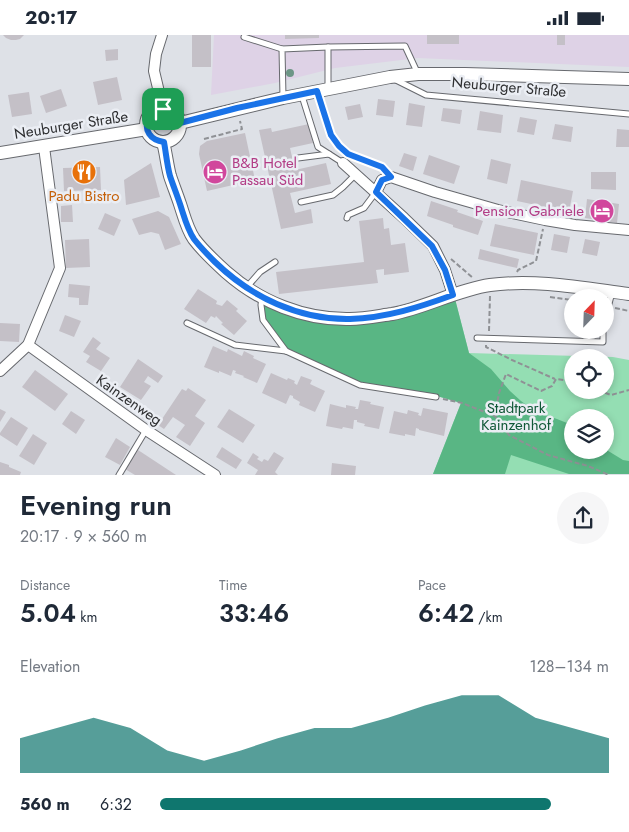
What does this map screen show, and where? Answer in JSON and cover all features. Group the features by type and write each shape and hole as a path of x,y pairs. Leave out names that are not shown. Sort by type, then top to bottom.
{"street":[{"path":"162,35 156,54 154,71 163,109"},
{"name":"Neuburger Straße","path":"180,123 301,94 390,77 418,74 629,79"},
{"path":"158,109 172,111 180,123 178,134 169,141 164,142 153,139 149,134 146,124 150,115 158,109"},
{"name":"Neuburger Straße","path":"0,153 147,129"},
{"path":"164,142 170,176 186,223 194,239 220,267 246,288 280,306 311,315 333,319 351,319 394,314 478,287 510,283 563,285 591,289"},
{"path":"0,371 28,345 60,268 44,147"},
{"path":"345,158 356,174 432,246 445,270 453,295"},
{"path":"376,192 382,180 391,177 498,210 575,225 629,230"},
{"path":"614,292 629,294"},
{"name":"Kainzenweg","path":"28,345 146,430 216,475"}],"lane":[{"path":"244,37 282,49 405,46 418,74"},
{"path":"322,90 328,47"},
{"path":"282,49 283,98"},
{"name":"Neuburger Straße","path":"390,77 426,95 629,114"},
{"path":"301,94 318,147 329,154 345,158"},
{"path":"298,158 329,154"},
{"path":"300,202 333,195 356,174"},
{"path":"347,218 348,215 364,208 376,192"},
{"path":"246,288 260,272 275,262"},
{"path":"262,297 263,320 286,351"},
{"path":"187,323 235,345 286,351 360,385 436,397"},
{"path":"477,338 603,342 603,339"},
{"path":"119,475 146,430"}],"path":[{"path":"322,90 331,135 345,158 382,167 391,177"},
{"path":"204,139 242,129 237,108"},
{"path":"510,283 518,269 536,261 543,229"},
{"path":"432,246 472,277 478,287"},
{"path":"490,296 486,347 556,379 564,380"},
{"path":"614,308 629,311"},
{"path":"495,416 499,393 506,373 541,391 552,386 556,379"},
{"path":"614,394 629,390"},
{"path":"436,397 462,403 495,416 509,435 548,455 609,475"}],"shaded area":[{"path":"214,35 629,35 629,67 418,58 335,68 275,83 211,95"}],"green space":[{"name":"Stadtpark Kainzenhof","path":"454,295 469,353 564,356 564,399 614,399 614,357 629,360 629,474 433,474 461,403 437,396 351,319"},
{"name":"Stadtpark Kainzenhof","path":"454,295 469,353 491,369 510,391 536,412 564,422 564,459 614,459 614,454 629,461 629,474 569,474 511,455 505,474 433,474 461,403 437,396 360,384 286,351 264,321 261,298 351,319"}],"building":[{"path":"3,35 24,35 20,39 11,40"},
{"path":"192,35 211,35 211,67 192,67"},
{"path":"285,35 319,35 319,38 285,39"},
{"path":"427,35 459,35 459,44 427,44"},
{"path":"557,35 565,35 565,45 557,45"},
{"path":"118,49 118,60 106,61 105,50"},
{"path":"117,77 122,100 98,105 93,82"},
{"path":"61,89 67,106 46,113 40,96"},
{"path":"29,92 32,114 12,117 8,95"},
{"path":"378,99 395,101 393,117 376,115"},
{"path":"409,103 425,106 422,127 406,125"},
{"path":"360,104 363,117 348,120 345,107"},
{"path":"443,108 462,110 460,124 441,121"},
{"path":"480,111 503,115 501,133 477,130"},
{"path":"520,117 537,120 534,135 517,132"},
{"path":"309,124 313,143 290,148 295,170 326,163 331,184 290,193 295,213 311,209 313,223 281,229 259,130 271,128 272,132"},
{"path":"555,124 573,127 571,142 552,139"},
{"path":"617,129 629,130 629,147 616,147"},
{"name":"B&B Hotel Passau Süd","path":"245,133 255,180 207,191 199,154 200,146 207,141"},
{"path":"404,153 417,157 413,171 399,166"},
{"path":"429,155 460,166 454,184 423,174"},
{"path":"491,159 511,164 507,184 487,179"},
{"path":"151,163 160,197 126,205 124,180"},
{"path":"100,167 101,190 64,191 63,168"},
{"path":"591,172 616,172 616,190 591,189"},
{"path":"521,180 573,191 569,212 517,201"},
{"name":"Pension Gabriele","path":"587,199 619,204 617,223 585,218"},
{"path":"431,201 483,221 478,235 427,216"},
{"path":"72,205 73,222 61,222 61,206"},
{"path":"158,211 169,217 181,244 165,250 159,234 151,232 139,235 132,219"},
{"path":"105,213 121,220 114,236 98,229"},
{"path":"383,218 384,229 389,228 391,245 405,243 409,272 384,275 384,269 376,270 378,283 279,294 276,272 364,262 359,221"},
{"path":"495,224 538,233 534,255 490,246"},
{"path":"554,234 570,237 567,253 551,250"},
{"path":"89,239 90,267 66,268 65,240"},
{"path":"585,239 600,242 597,256 582,253"},
{"path":"480,249 519,259 517,268 478,259"},
{"path":"69,284 90,286 88,305 79,305 79,298 68,297"},
{"path":"198,289 217,301 216,304 222,306 227,300 238,309 236,311 247,321 234,335 221,324 223,323 216,316 215,318 211,316 206,323 184,309"},
{"path":"65,315 81,321 74,337 59,331"},
{"path":"0,323 20,324 19,342 0,341"},
{"path":"93,337 101,343 96,349 110,358 101,371 86,362 90,356 83,352"},
{"path":"213,346 227,352 228,349 242,356 244,351 266,364 257,383 235,373 236,371 233,370 231,376 204,367"},
{"path":"138,359 163,376 158,383 148,376 144,382 151,386 141,400 120,387"},
{"path":"35,370 68,394 55,411 22,387"},
{"path":"271,373 287,380 288,378 295,381 294,383 297,385 301,376 312,380 310,384 325,391 315,412 299,405 300,402 293,398 293,396 290,395 286,404 262,393"},
{"path":"188,388 206,400 195,416 205,423 190,446 176,437 185,425 173,417 164,429 158,425 182,389 186,391"},
{"path":"360,400 384,407 379,429 364,426 365,424 357,422 357,420 354,420 353,429 326,426 330,404 346,408 346,405 358,409"},
{"path":"423,408 448,413 444,436 416,428 415,436 389,433 394,411 407,414 408,410 419,413 418,415 421,416"},
{"path":"0,409 6,412 0,422"},
{"path":"229,409 255,425 243,443 217,427"},
{"path":"71,411 85,420 76,434 62,424"},
{"path":"11,417 28,428 17,446 0,435"},
{"path":"33,434 47,443 34,465 19,456"},
{"path":"116,438 130,447 120,465 105,457"},
{"path":"222,447 242,460 236,469 216,457"},
{"path":"138,450 176,475 135,475 125,469"},
{"path":"274,452 284,458 275,472 278,475 255,475 258,470 247,463 253,453 262,462 264,459 268,461"},
{"path":"0,462 21,472 20,475 0,475"},
{"path":"332,463 356,466 355,475 331,475"}],"place":[{"name":"Padu Bistro","path":"84,172"},
{"name":"B&B Hotel Passau Süd","path":"215,172"},
{"name":"Pension Gabriele","path":"602,211"}],"route":[{"path":"317,91 331,135 339,146 348,154 382,167 391,177 382,180 376,192 432,246 445,270 453,295 394,314 333,319 294,311 280,306 246,288 208,255 194,239 186,223 170,176 164,142 153,139 147,129 146,124 150,115 158,109 163,109 172,111 180,123 237,108 317,91"}]}
